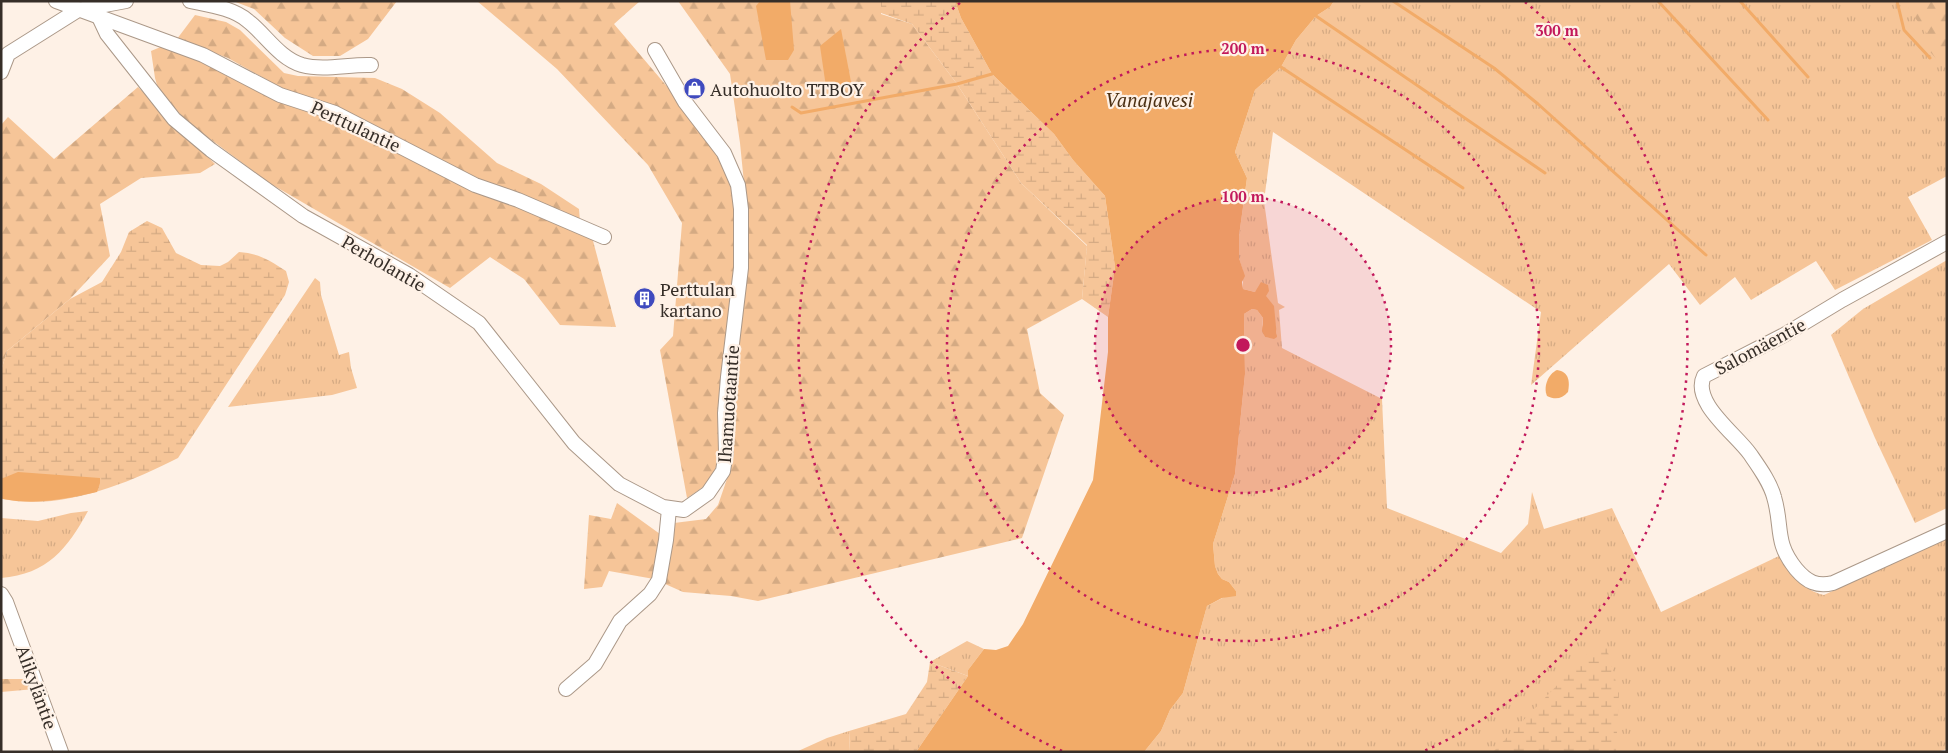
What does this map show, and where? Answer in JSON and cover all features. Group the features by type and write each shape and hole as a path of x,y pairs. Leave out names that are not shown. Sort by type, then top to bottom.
{"street":[{"name":"Perttulantie","path":"56,1 203,55 280,94 335,113 475,185 518,200 604,237"},
{"path":"190,1 220,7 246,19 285,56 302,65 322,67 371,65"},
{"path":"1,72 8,54 78,10 120,2"},
{"name":"Perholantie","path":"99,17 107,34 176,120 211,150 303,216 408,275 479,323 574,443 619,484 669,509"},
{"name":"Ihamuotaantie","path":"655,50 685,102 724,153 738,185 741,209 741,268 728,377 725,413 726,452 723,471 708,493 696,502 684,510 669,509"},
{"name":"Salomäentie","path":"1947,242 1842,300 1784,335 1704,376 1701,382 1701,392 1705,401 1748,452 1769,484 1774,498 1782,547 1796,569 1814,584 1833,583 1947,531"},
{"path":"566,689 595,664 620,621 650,594 659,580 669,509"},
{"name":"Alikyläntie","path":"1,594 6,602 61,752"}],"green space":[{"path":"233,1 397,1 368,39 340,56 313,56 285,38 254,9"},
{"path":"477,1 640,1 614,24 709,136 729,173 734,207 737,262 721,453 710,480 687,498 660,350 673,336 682,223 648,165 557,69"},
{"path":"678,1 881,1 881,14 912,24 957,84 1021,183 1087,246 1082,299 1027,329 1040,393 1064,415 1022,538 758,601 731,596 683,592 654,579 609,571 602,587 584,589 589,515 611,519 617,503 660,534 674,523 706,519 718,505 728,476 749,233 740,143 730,74"},
{"path":"881,1 955,1 961,18 992,74 1054,134 1073,160 1105,196 1115,267 1108,317 1082,299 1087,245 1021,183 957,84 912,24 881,13"},
{"path":"1334,1 1947,1 1947,176 1908,197 1932,240 1835,290 1816,261 1751,300 1735,277 1700,305 1669,264 1531,385 1541,312 1273,132 1264,201 1278,303 1285,307 1279,310 1282,348 1382,399 1387,508 1501,553 1528,524 1532,492 1544,529 1612,508 1661,612 1783,554 1804,585 1816,593 1824,595 1947,537 1947,749 1937,752 1144,752 1161,731 1170,710 1183,693 1207,606 1236,591 1229,582 1222,579 1218,574 1215,566 1213,544 1235,474 1245,374 1244,314 1252,309 1257,310 1263,318 1262,325 1265,337 1274,338 1277,334 1275,324 1257,291 1243,289 1243,271 1239,258 1239,236 1247,178 1235,152 1255,90 1281,67 1296,40 1316,16 1330,7"},
{"path":"1907,1 1947,1 1947,58 1939,62 1925,46 1932,40 1909,10"},
{"path":"195,15 226,22 240,30 284,73 298,76 375,78 402,89 440,113 497,163 541,184 579,209 580,221 507,192 285,90 228,58 177,39"},
{"path":"163,46 325,115 592,237 616,327 560,325 524,279 490,257 450,288 271,184 190,124 159,92 151,51"},
{"path":"138,87 215,164 200,173 141,178 100,204 110,256 70,299 7,351 1,371 1,125 8,117 54,159"},
{"path":"147,221 162,228 176,253 201,265 220,266 228,262 239,252 252,254 270,261 286,271 289,282 285,295 178,458 116,486 93,493 48,501 25,502 1,498 1,371 7,351 70,299 102,282 121,252 129,232"},
{"path":"1947,260 1947,508 1915,523 1875,438 1831,335 1863,309"},
{"path":"315,278 320,282 321,295 339,355 349,352 351,368 357,388 332,395 228,407"},
{"path":"88,511 64,548 44,565 17,576 1,578 1,518 38,521"},
{"path":"967,641 984,649 968,670 968,676 930,662"},
{"path":"1606,645 1619,693 1616,752 1493,752 1588,653"},
{"path":"930,662 968,676 916,752 850,752 849,731 906,714 927,682"},
{"path":"1,679 29,679 35,689 1,692"},
{"path":"849,731 850,752 796,752 827,738"}],"water":[{"path":"760,1 790,1 794,50 788,60 766,60 756,6"},
{"name":"Vanajavesi","path":"955,1 1334,1 1330,7 1316,16 1296,40 1281,67 1255,90 1235,152 1247,178 1239,236 1239,258 1245,276 1242,282 1243,289 1255,292 1261,282 1268,285 1269,291 1266,296 1274,306 1277,337 1274,339 1265,337 1262,331 1263,318 1257,310 1252,309 1244,314 1245,374 1235,474 1213,544 1215,566 1218,574 1222,579 1229,582 1236,591 1236,596 1222,598 1207,606 1183,693 1170,710 1161,731 1144,752 916,752 968,676 968,670 984,649 996,650 1008,646 1023,624 1093,480 1108,352 1108,317 1115,267 1105,196 1073,160 1054,134 992,74 961,18"},
{"path":"841,29 851,82 842,88 832,89 826,87 820,46"},
{"path":"1557,370 1564,373 1568,378 1568,392 1561,397 1553,398 1547,396 1546,385 1549,378"},
{"path":"18,472 100,478 100,483 97,492 62,499 15,501 1,498 1,479"}],"waterway":[{"path":"1393,1 1494,68 1538,104 1706,255"},
{"path":"1658,1 1768,120"},
{"path":"1740,1 1808,77"},
{"path":"1897,1 1904,30 1930,58"},
{"path":"1316,16 1545,173"},
{"path":"1281,67 1463,188"},
{"path":"792,107 801,113 957,84 992,74"}],"place":[{"name":"Autohuolto TTBOY","path":"694,89"},
{"name":"Perttulan kartano","path":"644,299"}]}
